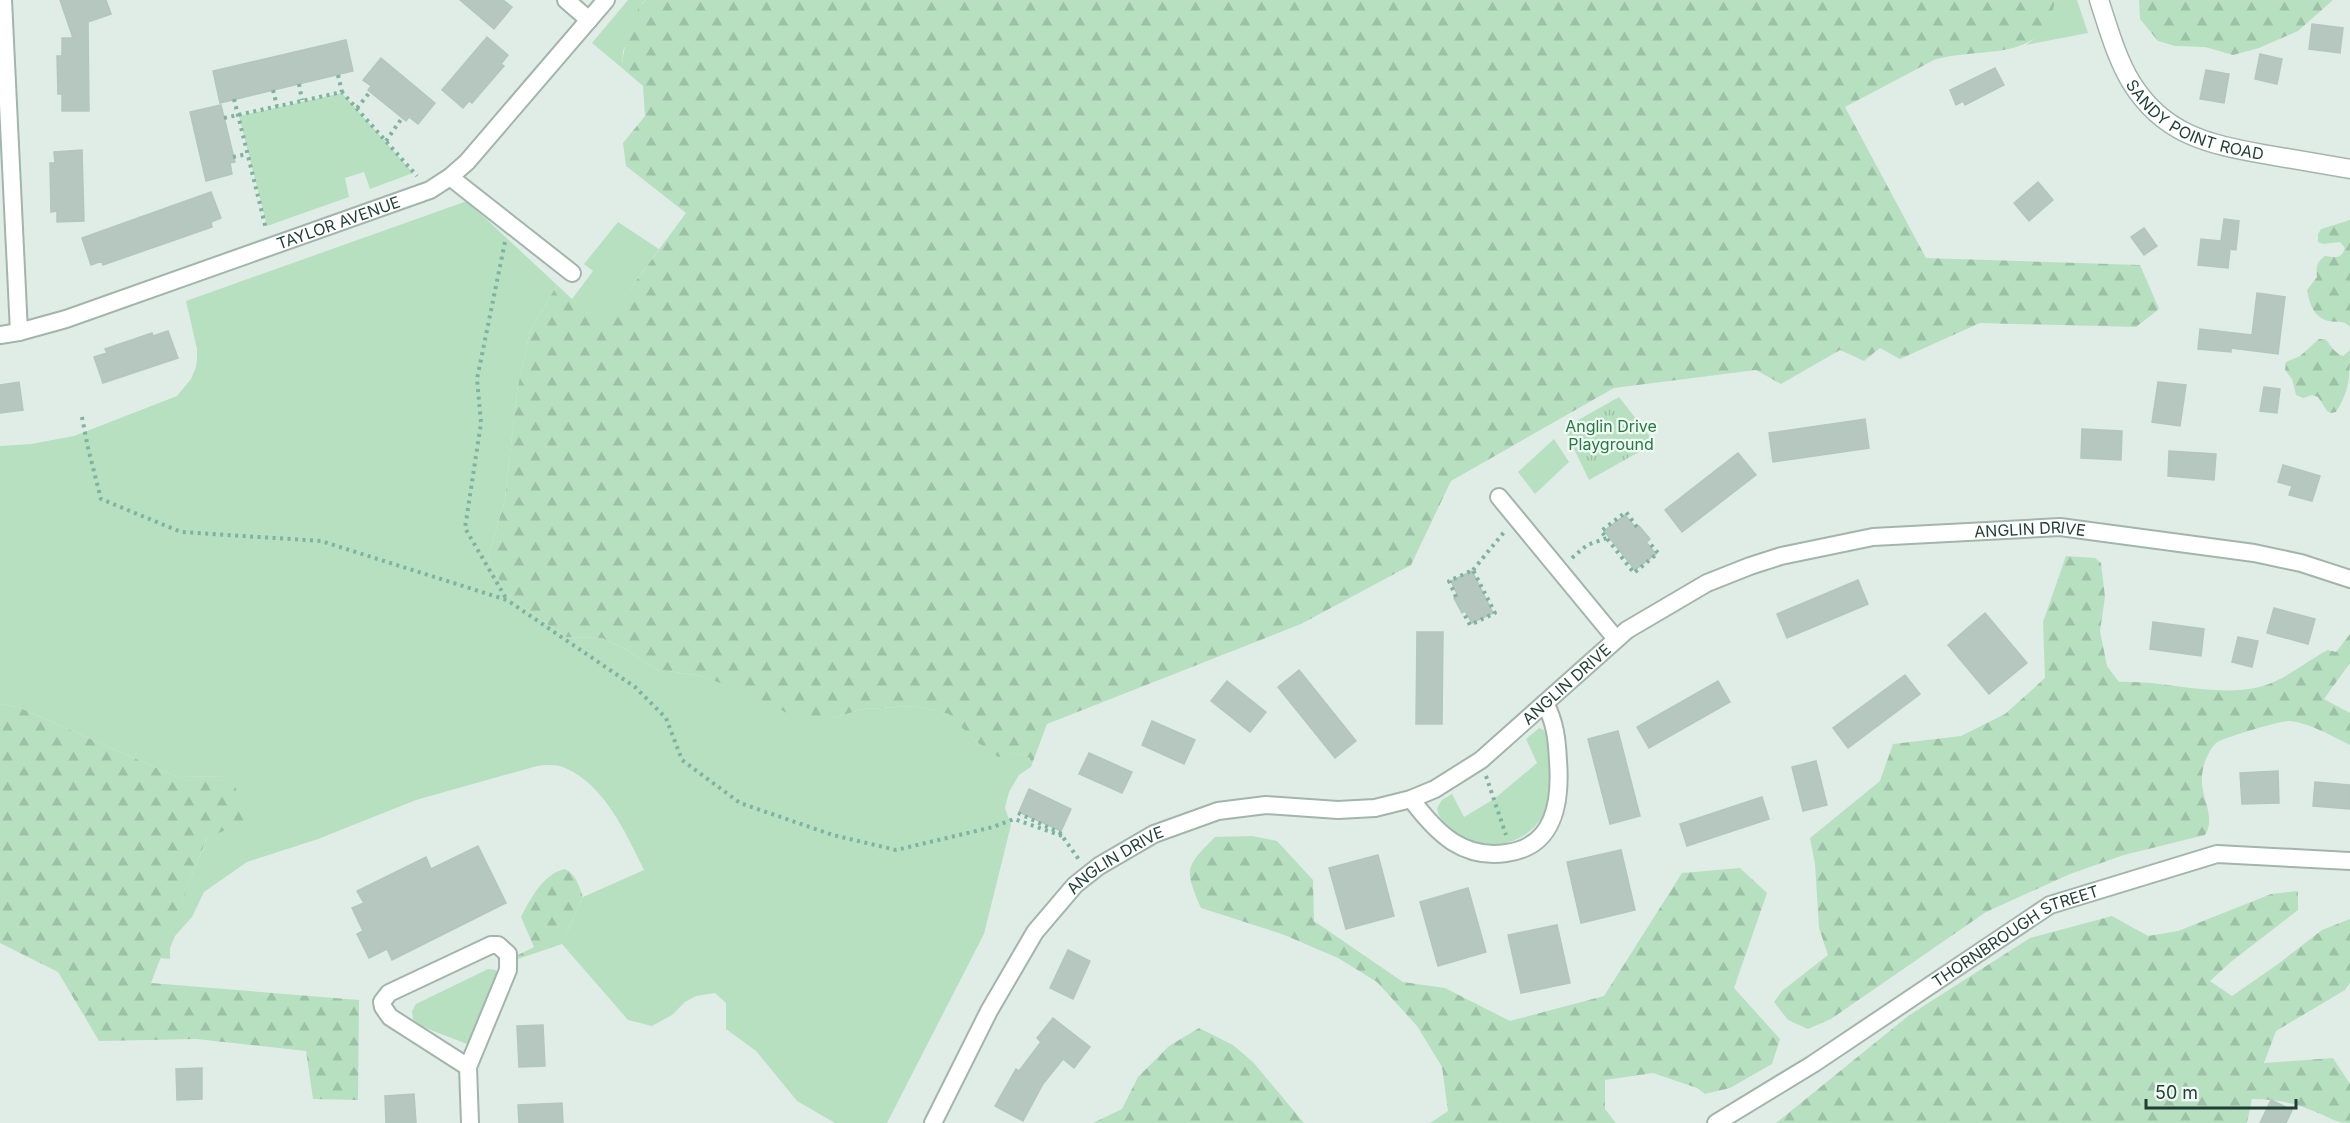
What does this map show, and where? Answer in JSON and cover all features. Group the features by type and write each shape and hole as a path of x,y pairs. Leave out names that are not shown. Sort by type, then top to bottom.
{"street":[{"path":"3,0 19,332"},
{"path":"566,0 589,20"},
{"name":"TAYLOR AVENUE","path":"0,335 66,320 430,190 467,162 606,0"},
{"name":"SANDY POINT ROAD","path":"2099,0 2115,47 2130,81 2149,106 2171,125 2190,136 2221,146 2350,169"},
{"path":"450,177 572,273"},
{"path":"1499,496 1616,639"},
{"name":"ANGLIN DRIVE","path":"933,1123 989,1011 1035,932 1056,905 1088,874 1123,850 1154,834 1218,811 1266,805 1375,808 1412,799 1435,789 1481,760 1616,639 1641,621 1707,583 1750,566 1781,556 1873,537 2060,527 2254,553 2301,563 2350,579"},
{"path":"1412,799 1430,822 1463,847 1487,854 1512,853 1535,842 1542,835 1557,805 1560,792 1554,722 1545,703"},
{"name":"THORNBROUGH STREET","path":"1716,1123 1812,1064 2050,905 2217,854 2350,861"},
{"path":"468,1067 390,1017 382,1002 389,993 491,945 498,945 508,954 508,970 468,1067 470,1123"}],"path":[{"path":"338,75 342,92 430,190"},
{"path":"299,84 302,100"},
{"path":"273,90 277,106"},
{"path":"224,118 342,92"},
{"path":"357,108 370,92"},
{"path":"234,99 271,247"},
{"path":"386,141 402,118"},
{"path":"234,157 248,154"},
{"path":"507,600 465,528 481,423 477,379 508,223"},
{"path":"82,417 101,500 181,532 321,541 507,600 635,687 666,718 682,760 740,802 833,835 896,850 993,827 1014,819 1062,836"},
{"path":"1637,527 1626,512 1601,531 1634,573 1658,553 1648,541"},
{"path":"1456,597 1449,581 1473,570 1516,517"},
{"path":"1559,569 1587,545 1607,538"},
{"path":"1463,612 1470,625 1495,613 1473,570"},
{"path":"1481,760 1512,853"},
{"path":"1018,813 1060,833 1088,874"}],"green space":[{"path":"628,0 646,0 642,3 623,51 622,68 592,43"},
{"path":"646,0 2055,0 2049,21 2039,35 2025,44 2008,49 1934,60 1845,107 1926,258 2140,265 2159,309 2136,327 1980,323 1900,359 1880,348 1864,361 1840,350 1781,384 1756,370 1614,388 1451,481 1411,565 1301,624 1047,724 1031,767 1030,758 1015,753 998,757 974,740 949,714 914,706 863,709 830,719 803,721 748,693 701,676 655,669 627,650 602,638 565,637 506,594 488,557 505,500 517,391 530,331 557,285 602,327 686,213 626,166 623,143 645,116 643,86 622,68 626,41 632,22"},
{"path":"2055,0 2077,0 2088,33 2026,45 2046,26"},
{"path":"2139,0 2333,0 2298,31 2259,48 2233,55 2205,47 2175,46 2158,41 2140,19"},
{"path":"342,93 413,173 370,189 364,172 345,178 349,197 267,226 239,116"},
{"path":"467,201 557,285 530,331 517,391 505,500 488,557 506,594 565,637 602,638 627,650 655,669 701,676 830,719 863,709 914,706 950,714 974,740 998,756 1015,753 1031,758 1031,767 1019,775 1009,792 1005,808 1011,825 984,934 887,1123 835,1123 797,1101 756,1051 726,1029 726,1003 715,993 696,996 685,1002 672,1015 652,1026 628,1020 562,944 583,897 644,870 622,826 603,798 592,786 565,768 555,765 537,766 416,800 318,839 247,862 204,892 192,917 175,936 170,948 170,959 160,958 231,776 177,777 18,707 0,704 0,446 31,444 74,436 177,396 191,379 197,358 186,301"},
{"path":"2350,220 2350,327 2345,323 2323,319 2315,313 2307,290 2317,277 2318,263 2325,256 2340,256 2345,248 2340,242 2323,244 2318,242 2321,229"},
{"path":"618,222 659,249 602,328 572,299 593,271 584,264"},
{"path":"2319,339 2325,339 2335,351 2343,356 2350,350 2347,389 2336,412 2331,413 2327,411 2318,397 2312,395 2303,398 2296,395 2292,379 2285,370 2286,362 2300,356"},
{"name":"Anglin Drive Playground","path":"1619,397 1655,443 1589,480 1564,428"},
{"path":"1554,439 1569,462 1535,494 1518,472"},
{"path":"2066,556 2095,558 2101,563 2105,597 2100,631 2107,666 2119,682 2227,691 2263,686 2280,679 2328,650 2336,652 2350,634 2350,663 2324,699 2350,713 2350,745 2313,727 2290,721 2265,726 2216,743 2205,761 2202,772 2209,815 2205,835 2124,855 2070,874 1986,912 1831,1019 1808,1029 1788,1020 1774,1002 1782,991 1828,955 1819,928 1815,864 1810,838 1880,781 1893,744 1961,736 2005,714 2045,678 2043,622"},
{"path":"0,704 18,707 177,777 231,776 249,822 207,837 151,983 359,1000 358,1100 313,1099 306,1051 196,1039 99,1041 58,972 0,943"},
{"path":"1539,728 1544,730 1547,738 1551,784 1545,811 1538,823 1528,833 1503,843 1477,843 1452,830 1438,812 1437,808 1442,800 1452,794 1464,817 1494,799 1537,763 1526,739"},
{"path":"1252,836 1277,841 1313,880 1314,921 1403,982 1445,988 1510,1021 1604,996 1682,873 1740,868 1767,893 1734,988 1780,1039 1772,1064 1730,1088 1705,1094 1697,1088 1653,1073 1605,1080 1605,1109 1616,1123 1430,1123 1448,1111 1442,1067 1417,1026 1377,982 1338,958 1282,934 1201,908 1190,876 1193,862 1215,837"},
{"path":"565,869 574,877 583,897 562,944 518,959 518,955 534,947 521,917 544,881 557,871"},
{"path":"2298,891 2298,910 2210,981 2232,996 2322,930 2350,919 2350,983 2345,990 2276,1031 2264,1063 2333,1058 2350,1084 2350,1123 2337,1121 2286,1102 2252,1099 2247,1123 1776,1123 1908,1016 2030,938 2112,916 2148,936 2178,931 2271,894"},
{"path":"488,969 496,970 497,976 472,1046 423,1027 413,1019 412,1011 416,1004"},
{"path":"1199,1028 1233,1045 1253,1062 1304,1123 1093,1123 1122,1109 1138,1077 1169,1046"}],"building":[{"path":"60,0 106,0 111,14 88,22 89,111 62,111 62,94 58,94 57,56 62,56 62,38 73,38"},
{"path":"460,0 503,0 512,7 494,29"},
{"path":"2312,24 2343,28 2340,53 2309,49"},
{"path":"487,37 508,55 501,64 504,66 472,103 469,101 463,108 442,90"},
{"path":"346,40 353,71 220,103 213,71"},
{"path":"2260,54 2282,59 2277,84 2255,79"},
{"path":"381,58 435,103 418,124 409,117 406,121 368,90 371,86 363,80"},
{"path":"1995,68 2004,85 1965,105 1963,101 1956,105 1950,90"},
{"path":"2206,70 2229,74 2224,103 2200,99"},
{"path":"221,105 235,162 230,163 232,174 206,181 190,112"},
{"path":"82,150 84,221 57,222 57,211 51,212 50,163 55,163 54,152"},
{"path":"2038,182 2053,200 2029,221 2014,203"},
{"path":"211,192 221,218 211,222 212,227 103,265 102,261 91,265 82,238"},
{"path":"2224,219 2239,221 2236,250 2230,249 2228,268 2198,265 2201,239 2221,241"},
{"path":"2144,228 2157,246 2144,255 2131,237"},
{"path":"2257,293 2285,297 2278,354 2231,348 2231,352 2198,349 2200,329 2252,335"},
{"path":"168,331 178,358 103,383 94,357 107,353 105,349 152,333 153,336"},
{"path":"19,382 23,410 0,413 0,385"},
{"path":"2158,382 2186,385 2180,426 2152,422"},
{"path":"2264,387 2280,389 2277,413 2260,411"},
{"path":"1865,419 1869,448 1773,462 1769,433"},
{"path":"2082,429 2122,431 2121,460 2081,458"},
{"path":"2169,451 2216,454 2214,480 2168,476"},
{"path":"1738,453 1756,475 1682,532 1665,510"},
{"path":"2283,465 2320,476 2312,501 2289,495 2292,486 2278,482"},
{"path":"1625,515 1650,539 1646,542 1656,554 1635,570 1604,531"},
{"path":"1472,571 1493,613 1472,623 1465,611 1462,613 1454,598 1458,596 1451,581"},
{"path":"1858,580 1868,604 1787,638 1777,614"},
{"path":"2274,608 2315,619 2308,644 2267,633"},
{"path":"1985,613 2027,663 1989,694 1948,645"},
{"path":"2153,622 2204,629 2201,656 2150,649"},
{"path":"1417,632 1443,632 1442,724 1416,724"},
{"path":"2238,637 2258,641 2252,667 2232,662"},
{"path":"1299,670 1356,741 1335,758 1278,687"},
{"path":"1905,675 1920,694 1848,748 1833,728"},
{"path":"1227,681 1266,712 1250,732 1211,701"},
{"path":"1718,681 1730,702 1649,748 1637,727"},
{"path":"1152,721 1195,740 1184,764 1142,745"},
{"path":"1618,731 1640,816 1610,824 1588,739"},
{"path":"1089,753 1132,772 1122,793 1079,774"},
{"path":"1816,761 1827,805 1803,811 1792,767"},
{"path":"2278,771 2279,803 2242,804 2240,773"},
{"path":"2315,782 2350,785 2350,809 2313,806"},
{"path":"1029,789 1071,809 1061,831 1019,812"},
{"path":"1762,797 1769,819 1687,846 1680,824"},
{"path":"478,846 506,903 392,960 387,949 369,958 357,934 363,931 352,908 364,903 357,891 426,857 431,869"},
{"path":"1621,850 1635,910 1581,923 1567,862"},
{"path":"1378,855 1394,916 1346,929 1329,868"},
{"path":"1468,888 1486,952 1438,966 1420,902"},
{"path":"1557,925 1570,983 1521,993 1508,935"},
{"path":"1068,950 1090,961 1073,999 1050,988"},
{"path":"1053,1018 1090,1047 1074,1068 1063,1059 1043,1084 1023,1121 995,1106 1016,1069 1019,1071 1041,1042 1037,1038"},
{"path":"543,1025 545,1066 519,1067 517,1026"},
{"path":"202,1068 202,1099 177,1100 176,1069"},
{"path":"414,1094 416,1123 386,1123 385,1096"},
{"path":"2271,1100 2292,1110 2286,1123 2260,1123"},
{"path":"562,1103 563,1123 519,1123 518,1105"}]}
